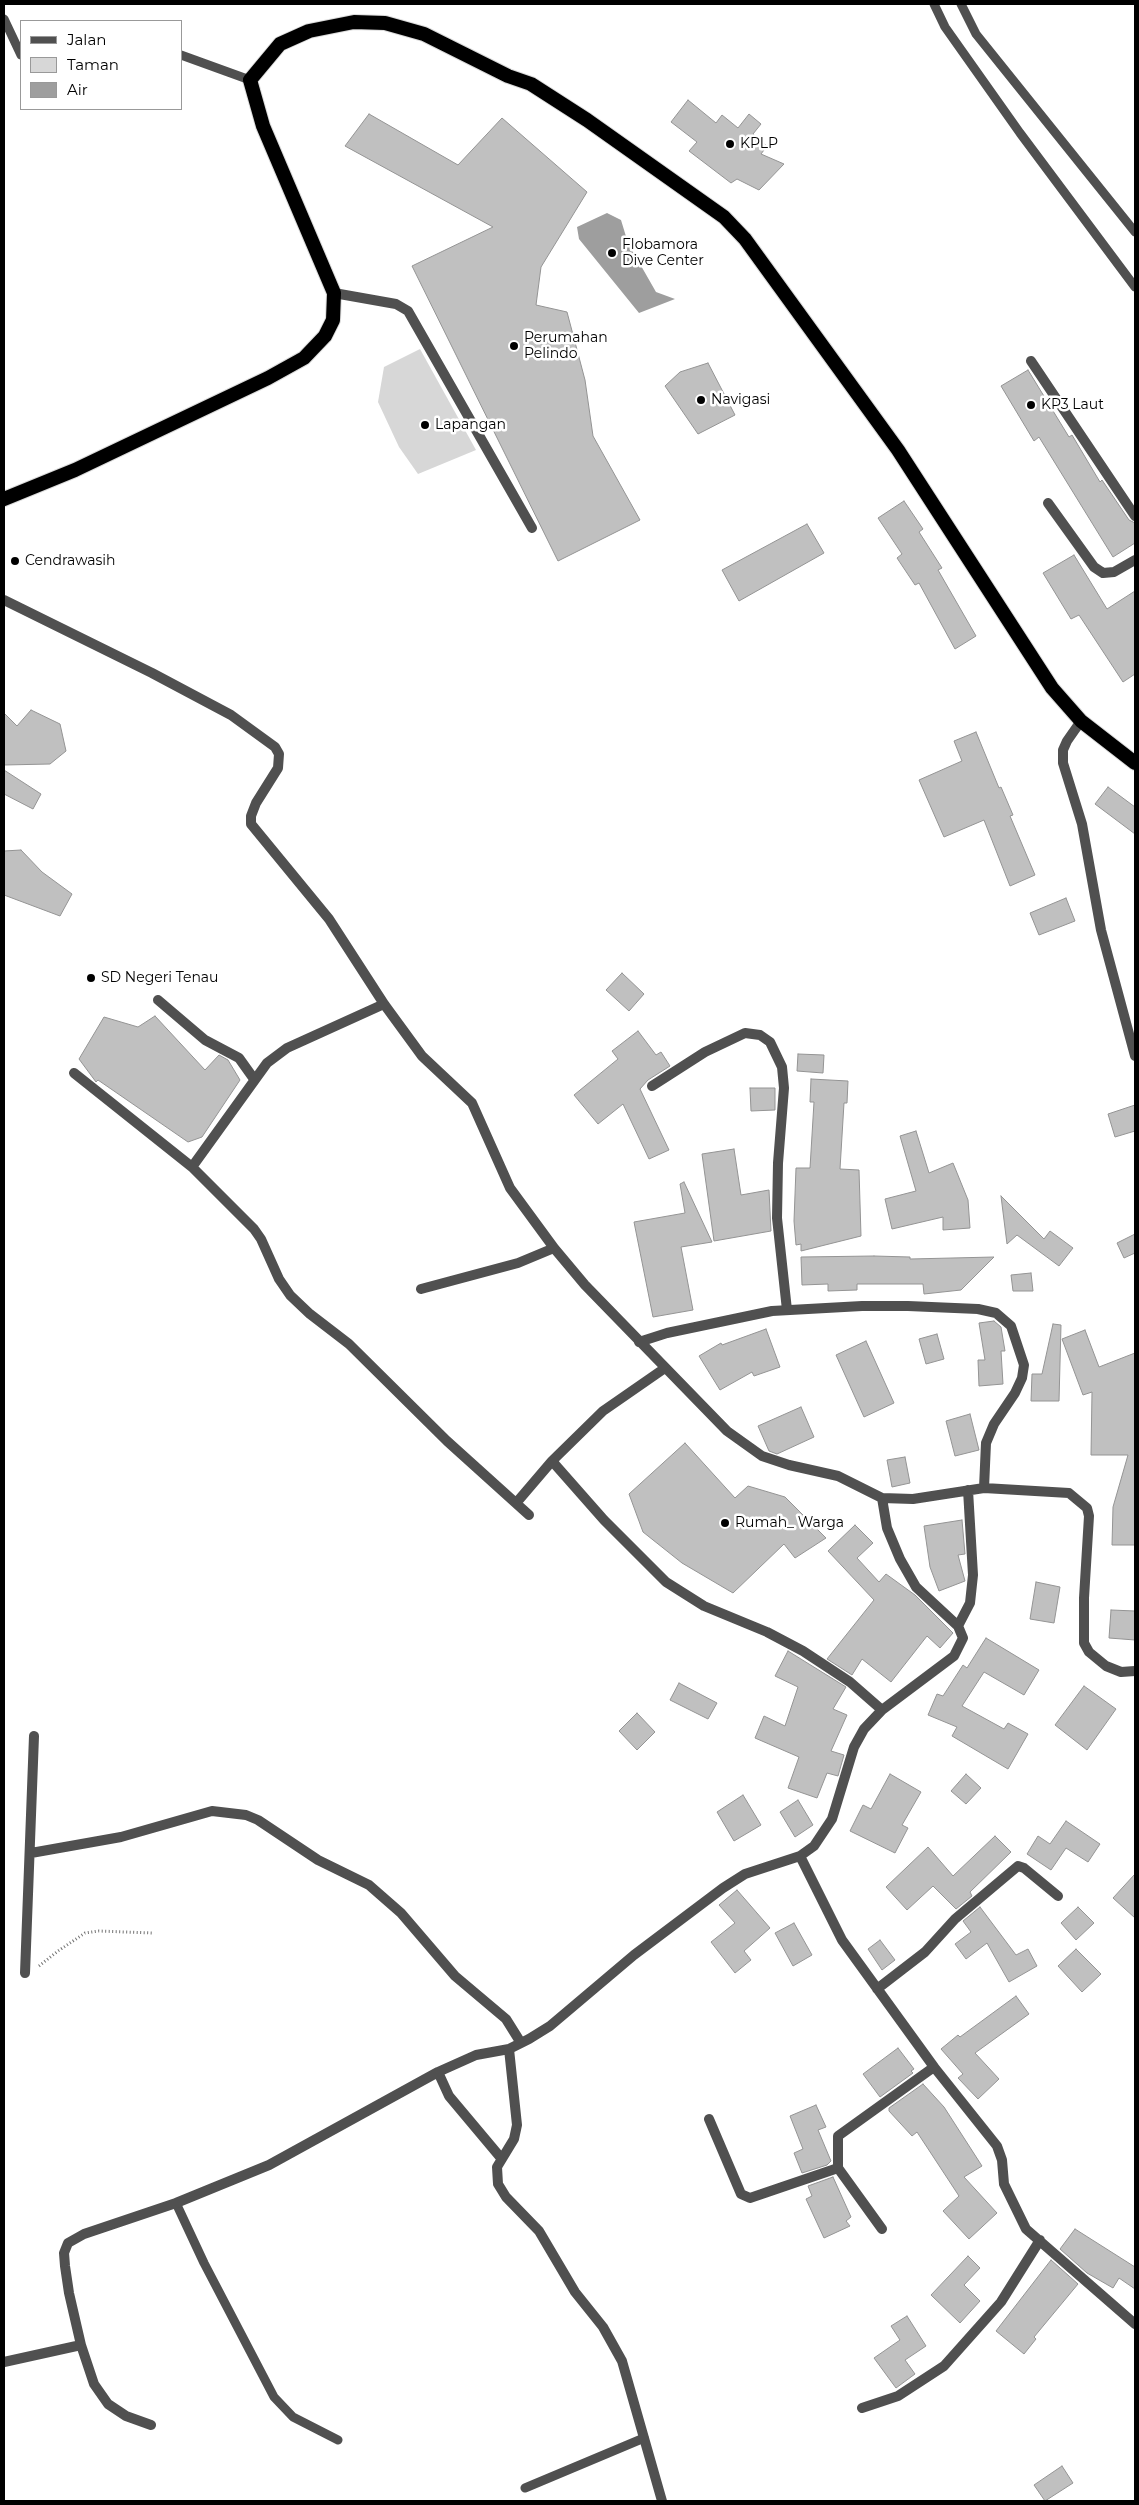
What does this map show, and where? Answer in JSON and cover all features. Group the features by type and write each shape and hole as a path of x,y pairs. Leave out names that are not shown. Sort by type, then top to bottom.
{"highway":[{"path":"4,499 75,470 268,378 304,358 325,336 333,320 334,293 263,126 250,80 280,44 309,31 354,22 385,23 424,34 508,76 531,84 587,120 724,216 746,239 898,450 1052,688 1081,721 1135,763"}],"street":[{"path":"334,293 396,304 408,311 532,528"},
{"path":"1031,361 1135,516"},
{"path":"1048,503 1094,568 1103,573 1114,572 1135,560"},
{"path":"4,600 152,673 231,715 275,747 279,754 278,768 256,803 250,816 251,824 328,919 384,1004 422,1056 472,1103 510,1188 554,1248 586,1286 727,1431 762,1456 796,1467 838,1476 882,1498 912,1499 984,1488 1070,1493 1087,1508 1090,1526 1084,1598 1084,1643 1088,1652 1106,1666 1121,1672 1135,1671"},
{"path":"1081,721 1063,750 1063,764 1082,824 1101,930 1135,1056"},
{"path":"158,1000 205,1040 239,1058 254,1079"},
{"path":"192,1167 267,1063 287,1048 384,1004"},
{"path":"652,1086 705,1052 745,1033 760,1035 774,1048 782,1067 784,1088 777,1218 787,1310"},
{"path":"74,1073 192,1167 254,1229 264,1244 279,1279 290,1295 310,1314 349,1344 447,1441 529,1515"},
{"path":"421,1289 518,1263 554,1248"},
{"path":"639,1342 667,1333 772,1311 862,1306 908,1306 978,1309 996,1313 1012,1326 1024,1365 1018,1385 994,1424 986,1443 984,1488"},
{"path":"516,1502 552,1461 603,1411 665,1368"},
{"path":"552,1461 604,1520 666,1582 704,1606 768,1632 803,1651 850,1682 882,1710"},
{"path":"958,1626 970,1603 973,1575 968,1490"},
{"path":"151,2425 126,2416 108,2404 94,2384 81,2346 65,2266 64,2253 68,2243 84,2234 176,2203 269,2165 438,2072 476,2055 509,2049 521,2043 550,2026 634,1955 723,1888 745,1874 800,1856 814,1846 826,1832 832,1819 854,1748 864,1729 882,1710 954,1656 963,1638 958,1626 916,1587 900,1558 888,1528 882,1498"},
{"path":"25,1974 34,1736"},
{"path":"31,1853 120,1837 212,1811 246,1816 258,1820 318,1860 369,1885 401,1913 455,1976 506,2019 521,2043"},
{"path":"800,1856 842,1940 934,2067 997,2146 1002,2160 1001,2170 1008,2196 1026,2229 1135,2324"},
{"path":"877,1989 925,1952 955,1919 1018,1866 1058,1896"},
{"path":"509,2049 517,2125 514,2139 497,2167 498,2184 506,2198 539,2231 575,2292 603,2327 622,2361 662,2501"},
{"path":"882,2229 838,2168 838,2136 934,2067"},
{"path":"438,2072 449,2096 501,2158"},
{"path":"709,2119 741,2194 750,2198 838,2168"},
{"path":"862,2408 898,2396 944,2366 1001,2302 1040,2240"},
{"path":"4,2362 81,2346"}],"lane":[{"path":"934,4 945,27 1008,116 1135,287"},
{"path":"961,4 976,34 1135,232"},
{"path":"4,19 20,53"},
{"path":"182,55 250,80"},
{"path":"176,2203 204,2263 274,2397 293,2417 338,2440"},
{"path":"525,2488 644,2438"}],"path":[{"path":"25,1974 30,1974 58,1950 85,1933 153,1933"}],"green space":[{"name":"Lapangan","path":"420,349 476,450 418,474 399,447 378,402 384,367"}],"water":[{"name":"Flobamora Dive Center","path":"607,213 621,220 628,243 656,292 675,299 639,313 579,239 577,227"}],"building":[{"name":"KPLP","path":"688,100 716,123 722,115 738,128 749,114 761,124 753,134 767,146 761,154 784,164 759,190 737,179 731,183 689,151 697,142 671,122"},
{"name":"Perumahan Pelindo","path":"369,114 458,165 502,118 587,192 541,267 536,305 567,312 585,380 593,436 640,520 558,561 412,266 493,227 345,146"},
{"name":"Navigasi","path":"708,363 735,415 698,434 665,386 680,372"},
{"path":"1028,370 1069,437 1072,435 1100,482 1102,480 1129,520 1135,523 1135,543 1113,557 1039,437 1034,441 1001,386"},
{"path":"904,501 923,529 919,532 942,568 938,570 976,636 955,649 919,583 915,585 897,558 902,554 878,518"},
{"path":"807,524 824,553 739,601 722,570"},
{"path":"1074,555 1107,609 1135,591 1135,674 1123,682 1079,615 1071,619 1043,573"},
{"path":"31,710 60,724 66,751 50,764 4,765 4,713 17,726"},
{"path":"976,732 999,788 1001,787 1013,815 1010,816 1035,875 1010,886 984,820 944,837 919,780 962,761 954,741"},
{"path":"4,770 41,794 33,809 4,794"},
{"path":"1108,787 1135,807 1135,834 1095,804"},
{"path":"21,850 42,872 72,894 60,916 4,895 4,851"},
{"path":"1066,898 1075,921 1039,935 1030,913"},
{"path":"622,973 644,994 629,1011 606,990"},
{"path":"155,1016 205,1070 219,1055 228,1060 240,1080 202,1137 188,1142 98,1080 96,1082 79,1059 104,1017 138,1027"},
{"path":"638,1031 656,1055 661,1052 670,1066 648,1080 640,1089 669,1150 649,1159 623,1104 598,1124 574,1095 618,1059 612,1051"},
{"path":"798,1054 824,1055 823,1073 797,1071"},
{"path":"811,1079 848,1081 847,1103 844,1103 840,1169 859,1170 861,1236 801,1251 801,1244 796,1245 794,1221 796,1168 810,1168 814,1102 810,1102"},
{"path":"750,1088 775,1088 775,1110 751,1111"},
{"path":"1135,1105 1135,1131 1115,1137 1108,1114"},
{"path":"916,1131 929,1173 953,1163 968,1200 970,1228 943,1230 943,1217 892,1229 885,1199 916,1191 900,1136"},
{"path":"734,1149 741,1195 769,1190 771,1231 714,1241 702,1154"},
{"path":"684,1182 712,1242 681,1247 693,1310 653,1317 634,1222 685,1213 680,1184"},
{"path":"1001,1196 1044,1239 1050,1231 1073,1248 1059,1266 1017,1235 1007,1244"},
{"path":"1135,1234 1135,1253 1124,1258 1117,1243"},
{"path":"801,1257 910,1257 910,1259 994,1257 961,1290 924,1294 923,1284 857,1284 857,1290 828,1291 828,1284 802,1285"},
{"path":"1031,1273 1033,1291 1013,1291 1011,1275"},
{"path":"994,1321 1001,1327 1005,1351 1001,1351 1003,1384 979,1386 978,1360 985,1360 979,1323"},
{"path":"1053,1324 1061,1325 1059,1401 1031,1401 1032,1374 1042,1374"},
{"path":"766,1329 780,1367 754,1376 752,1372 720,1390 699,1356 721,1343 722,1345"},
{"path":"1085,1330 1099,1367 1135,1353 1135,1545 1112,1545 1113,1507 1128,1455 1091,1455 1092,1392 1083,1395 1062,1339"},
{"path":"937,1334 944,1359 926,1364 919,1339"},
{"path":"866,1341 894,1403 864,1417 836,1355"},
{"path":"801,1407 814,1437 777,1454 769,1451 758,1426"},
{"path":"970,1414 979,1450 955,1456 946,1421"},
{"name":"Rumah_ Warga","path":"685,1443 735,1498 748,1486 785,1497 826,1538 795,1558 784,1544 733,1593 682,1563 643,1532 629,1494"},
{"path":"905,1457 910,1483 892,1487 887,1460"},
{"path":"962,1520 965,1554 958,1555 965,1581 939,1591 930,1567 924,1526"},
{"path":"855,1525 873,1543 857,1558 879,1582 886,1574 915,1595 953,1633 940,1648 927,1636 891,1682 862,1659 852,1675 827,1659 874,1600 828,1551"},
{"path":"1036,1582 1060,1587 1054,1623 1030,1619"},
{"path":"1111,1610 1135,1611 1135,1640 1109,1638"},
{"path":"986,1638 1039,1670 1024,1695 984,1672 962,1706 1004,1729 1008,1723 1028,1734 1008,1769 952,1736 957,1727 928,1715 937,1694 943,1696 963,1665 967,1668"},
{"path":"788,1651 846,1687 833,1709 847,1715 831,1751 844,1755 838,1776 827,1773 817,1798 788,1788 799,1757 755,1738 764,1716 785,1726 798,1687 775,1676"},
{"path":"679,1683 717,1703 708,1719 670,1700"},
{"path":"1084,1686 1116,1709 1087,1750 1055,1725"},
{"path":"637,1713 655,1732 637,1750 619,1731"},
{"path":"890,1774 921,1792 902,1825 908,1828 895,1853 850,1831 863,1805 871,1809"},
{"path":"966,1774 981,1788 966,1804 951,1791"},
{"path":"743,1795 761,1825 734,1841 717,1812"},
{"path":"798,1800 813,1825 795,1837 780,1812"},
{"path":"1066,1821 1100,1844 1088,1862 1066,1848 1051,1870 1027,1854 1038,1836 1050,1844"},
{"path":"995,1836 1011,1852 970,1892 972,1896 956,1909 933,1886 907,1910 886,1887 928,1847 953,1876"},
{"path":"1135,1874 1135,1918 1113,1898"},
{"path":"737,1890 770,1928 744,1951 751,1960 735,1973 711,1942 735,1923 719,1905"},
{"path":"980,1907 1016,1955 1028,1949 1037,1966 1009,1982 987,1943 966,1959 955,1944 971,1932 963,1921"},
{"path":"1078,1907 1094,1923 1076,1940 1061,1923"},
{"path":"794,1923 812,1955 793,1966 775,1933"},
{"path":"880,1940 895,1960 882,1970 868,1949"},
{"path":"1076,1949 1101,1974 1082,1992 1058,1966"},
{"path":"1016,1996 1029,2014 975,2053 999,2079 978,2099 958,2078 963,2074 941,2049 958,2035 960,2037"},
{"path":"898,2048 914,2069 911,2071 913,2073 880,2097 863,2074"},
{"path":"923,2084 944,2107 982,2166 964,2177 997,2213 969,2239 943,2211 959,2196 917,2132 912,2136 889,2111 889,2108"},
{"path":"816,2105 826,2127 818,2130 831,2161 827,2165 802,2173 794,2153 803,2149 790,2116"},
{"path":"833,2177 851,2217 846,2221 850,2226 824,2238 806,2199 812,2196 808,2186"},
{"path":"1075,2229 1135,2267 1135,2289 1119,2278 1113,2288 1087,2273 1060,2249"},
{"path":"968,2256 980,2268 964,2285 980,2301 960,2323 931,2295"},
{"path":"1051,2260 1078,2284 1034,2337 1036,2339 1024,2354 996,2331"},
{"path":"907,2316 926,2346 905,2360 915,2374 896,2388 874,2358 900,2340 891,2326"},
{"path":"1062,2466 1073,2483 1045,2501 1034,2485"}],"place":[{"name":"KPLP","path":"730,144"},
{"name":"Flobamora Dive Center","path":"612,253"},
{"name":"Perumahan Pelindo","path":"514,346"},
{"name":"Navigasi","path":"701,400"},
{"name":"KP3 Laut","path":"1031,405"},
{"name":"Lapangan","path":"425,425"},
{"name":"Cendrawasih","path":"15,561"},
{"name":"SD Negeri Tenau","path":"91,978"},
{"name":"Rumah_ Warga","path":"725,1523"}]}
